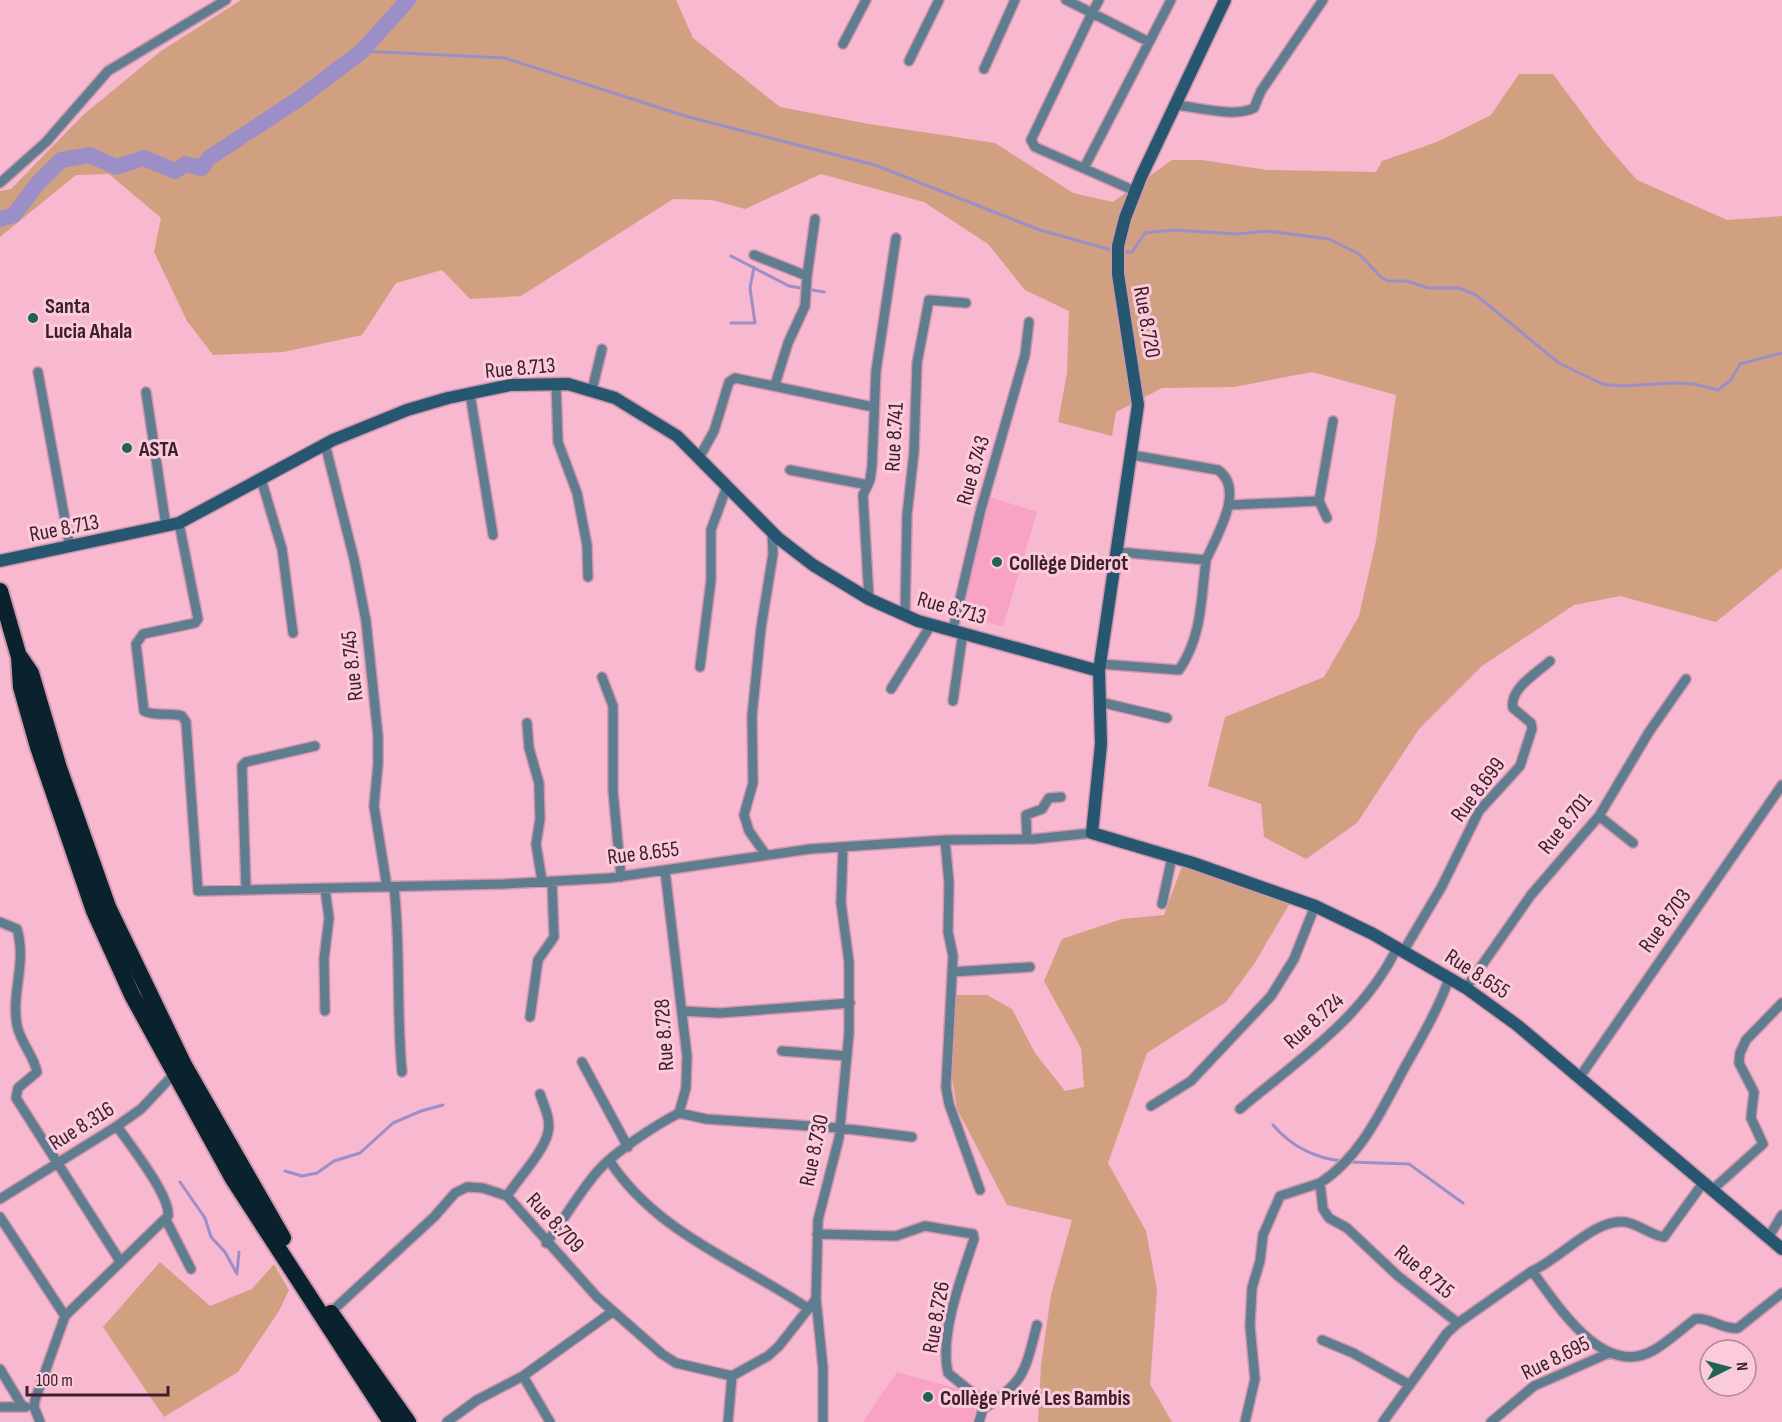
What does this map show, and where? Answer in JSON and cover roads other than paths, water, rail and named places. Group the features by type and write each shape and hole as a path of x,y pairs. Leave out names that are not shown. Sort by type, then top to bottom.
{"highway":[{"path":"0,591 19,657 21,687 38,747 94,911 132,994 174,1074 245,1197 391,1422"},
{"path":"19,657 31,673 59,768 108,907 184,1065 248,1179 331,1312 408,1422"}],"main road":[{"name":"Rue 8.720","path":"1099,668 1119,552 1138,388 1118,251 1135,191 1225,0"},
{"name":"Rue 8.713","path":"0,561 172,525 325,444 407,410 510,385 556,384 592,390 615,398 643,413 677,436 772,532 813,565 869,599 904,616 931,625 1099,668"},
{"path":"1092,833 1100,753 1099,668"},
{"name":"Rue 8.655","path":"1092,833 1172,857 1315,906 1400,950 1466,988 1517,1025 1782,1249"}],"street":[{"path":"0,183 46,142 108,71 226,0"},
{"path":"843,44 866,0"},
{"path":"909,61 939,0"},
{"path":"984,69 1016,0"},
{"path":"1066,0 1149,42"},
{"path":"1099,0 1031,140 1035,147 1135,191"},
{"path":"1084,168 1171,0"},
{"path":"1175,105 1235,113 1246,113 1254,108 1261,91 1323,0"},
{"path":"775,385 788,343 805,306 815,219"},
{"path":"869,599 862,504 872,466 873,407 896,238"},
{"path":"754,255 807,276"},
{"name":"Rue 8.741","path":"904,616 907,515 914,452 917,363 929,300 966,303"},
{"name":"Rue 8.743","path":"953,701 958,631 981,509 1025,355 1029,322"},
{"path":"592,390 602,349"},
{"path":"38,372 70,547"},
{"path":"699,458 714,431 731,380 775,385 852,405 873,407"},
{"path":"556,384 558,442 577,493 587,545 588,577"},
{"path":"146,392 172,525"},
{"path":"470,394 493,535"},
{"path":"1327,518 1319,501 1333,421"},
{"name":"Rue 8.745","path":"325,444 354,559 366,621 378,736 374,806 399,931 397,1017 402,1072"},
{"path":"1099,668 1179,670 1189,656 1199,628 1206,560 1230,505 1227,480 1218,471 1132,455"},
{"path":"790,470 868,486"},
{"path":"261,479 282,549 293,633"},
{"path":"700,668 711,580 711,530 727,486"},
{"path":"1230,505 1319,501"},
{"name":"Rue 8.655","path":"172,525 198,619 195,623 143,634 137,638 136,644 144,711 176,714 182,716 186,722 198,891 390,887 621,877 766,855 945,840 1027,839 1092,833"},
{"path":"766,855 749,831 744,815 753,783 752,716 761,628 773,554 772,532"},
{"path":"1119,552 1206,560"},
{"path":"891,689 931,625"},
{"name":"Rue 8.699","path":"1400,950 1442,886 1473,820 1488,799 1520,766 1532,729 1531,723 1513,708 1511,701 1515,693 1550,661"},
{"path":"602,677 613,706 613,791 621,877"},
{"name":"Rue 8.701","path":"1466,988 1531,895 1599,816 1649,732 1686,679"},
{"path":"1100,702 1167,718"},
{"path":"527,723 530,748 539,783 540,819 536,843 547,881 554,938 538,960 530,1017"},
{"path":"246,890 242,766 246,762 315,746"},
{"name":"Rue 8.703","path":"1579,1078 1782,785"},
{"path":"1027,839 1026,815 1042,808 1049,798 1061,797"},
{"path":"1599,816 1633,843"},
{"path":"945,840 952,972 946,1087 980,1190"},
{"name":"Rue 8.730","path":"823,1422 823,1368 816,1299 817,1234 818,1220 834,1162 840,1128 847,1056 850,1003 849,962 841,914 843,848"},
{"path":"1162,904 1172,857"},
{"name":"Rue 8.728","path":"665,871 687,1056 686,1088 679,1113"},
{"path":"325,889 329,918 324,959 325,1011"},
{"path":"1151,1106 1191,1081 1271,996 1294,959 1315,906"},
{"path":"0,922 17,929 22,948 16,993 18,1028 37,1072 18,1088 16,1098 120,1260"},
{"name":"Rue 8.724","path":"1240,1109 1349,1018 1383,976 1400,950"},
{"path":"952,972 1030,967"},
{"path":"1245,1422 1255,1379 1250,1326 1251,1299 1263,1235 1280,1196 1331,1177 1374,1124 1419,1042 1449,979"},
{"path":"682,1011 720,1013 850,1003"},
{"path":"1708,1187 1763,1144 1751,1118 1754,1092 1739,1063 1740,1053 1746,1040 1782,1003"},
{"path":"782,1051 847,1056"},
{"path":"582,1062 612,1113 628,1147"},
{"name":"Rue 8.316","path":"0,1199 141,1109 174,1074"},
{"path":"507,1196 542,1145 548,1132 548,1117 540,1094"},
{"path":"546,1243 566,1217 573,1202 609,1160 679,1113 706,1119 840,1128 912,1137"},
{"path":"40,1422 34,1407 37,1392 65,1316 120,1260 166,1220 169,1210 158,1187 117,1126"},
{"path":"609,1160 621,1178 669,1224 718,1256 771,1283 809,1309"},
{"name":"Rue 8.715","path":"1320,1183 1323,1209 1329,1218 1347,1228 1398,1276 1458,1323 1532,1271 1555,1260 1567,1248 1609,1222 1628,1222 1664,1237 1708,1187"},
{"name":"Rue 8.709","path":"331,1312 434,1217 455,1193 467,1187 483,1188 507,1196 546,1243 612,1312 676,1363 732,1376"},
{"path":"1768,1238 1782,1215"},
{"path":"0,1217 65,1316"},
{"path":"166,1220 191,1269"},
{"name":"Rue 8.726","path":"817,1234 896,1236 925,1226 968,1231 974,1239 959,1284 945,1353 948,1373 980,1399 983,1409"},
{"path":"1532,1271 1572,1324 1609,1353 1623,1356 1652,1352 1695,1319 1702,1318 1731,1329 1738,1328 1782,1293"},
{"path":"728,1422 732,1376 768,1356 779,1346 816,1299"},
{"path":"447,1422 477,1400 524,1376 612,1312"},
{"path":"1383,1422 1448,1333 1458,1323"},
{"path":"979,1422 983,1409 1014,1387 1027,1362 1037,1325"},
{"path":"1322,1340 1353,1353 1410,1384"},
{"name":"Rue 8.695","path":"1491,1422 1534,1386 1609,1353"},
{"path":"0,1369 23,1407"},
{"path":"524,1376 550,1422"},
{"path":"0,1407 34,1407"}],"waterway":[{"path":"0,219 14,215 37,184 61,160 90,155 116,167 144,158 175,171 186,164 202,168 209,158 300,98 362,51 408,0"},
{"path":"362,51 505,58 685,116 875,165 1040,230 1115,251"},
{"path":"1121,252 1132,252 1145,233 1173,230 1237,234 1267,231 1329,239 1359,254 1381,277 1388,281 1407,281 1428,288 1459,288 1476,295 1559,363 1602,384 1621,386 1675,383 1694,384 1718,390 1731,380 1740,364 1782,353"},
{"path":"731,256 789,286 824,292"},
{"path":"731,323 755,323 750,288 754,267"},
{"path":"285,1171 302,1176 317,1173 334,1161 360,1153 393,1123 421,1111 443,1105"},
{"path":"1379,1123 1385,1114"},
{"path":"1273,1125 1287,1139 1304,1150 1342,1161"},
{"path":"1349,1162 1409,1164 1463,1203"},
{"path":"180,1182 205,1218 211,1237 225,1252 237,1274"},
{"path":"237,1273 239,1252"}],"place":[{"name":"Santa Lucia Ahala","path":"33,318"},
{"name":"ASTA","path":"127,448"},
{"name":"Collège Diderot","path":"997,562"},
{"name":"Collège Privé Les Bambis","path":"928,1397"}]}
